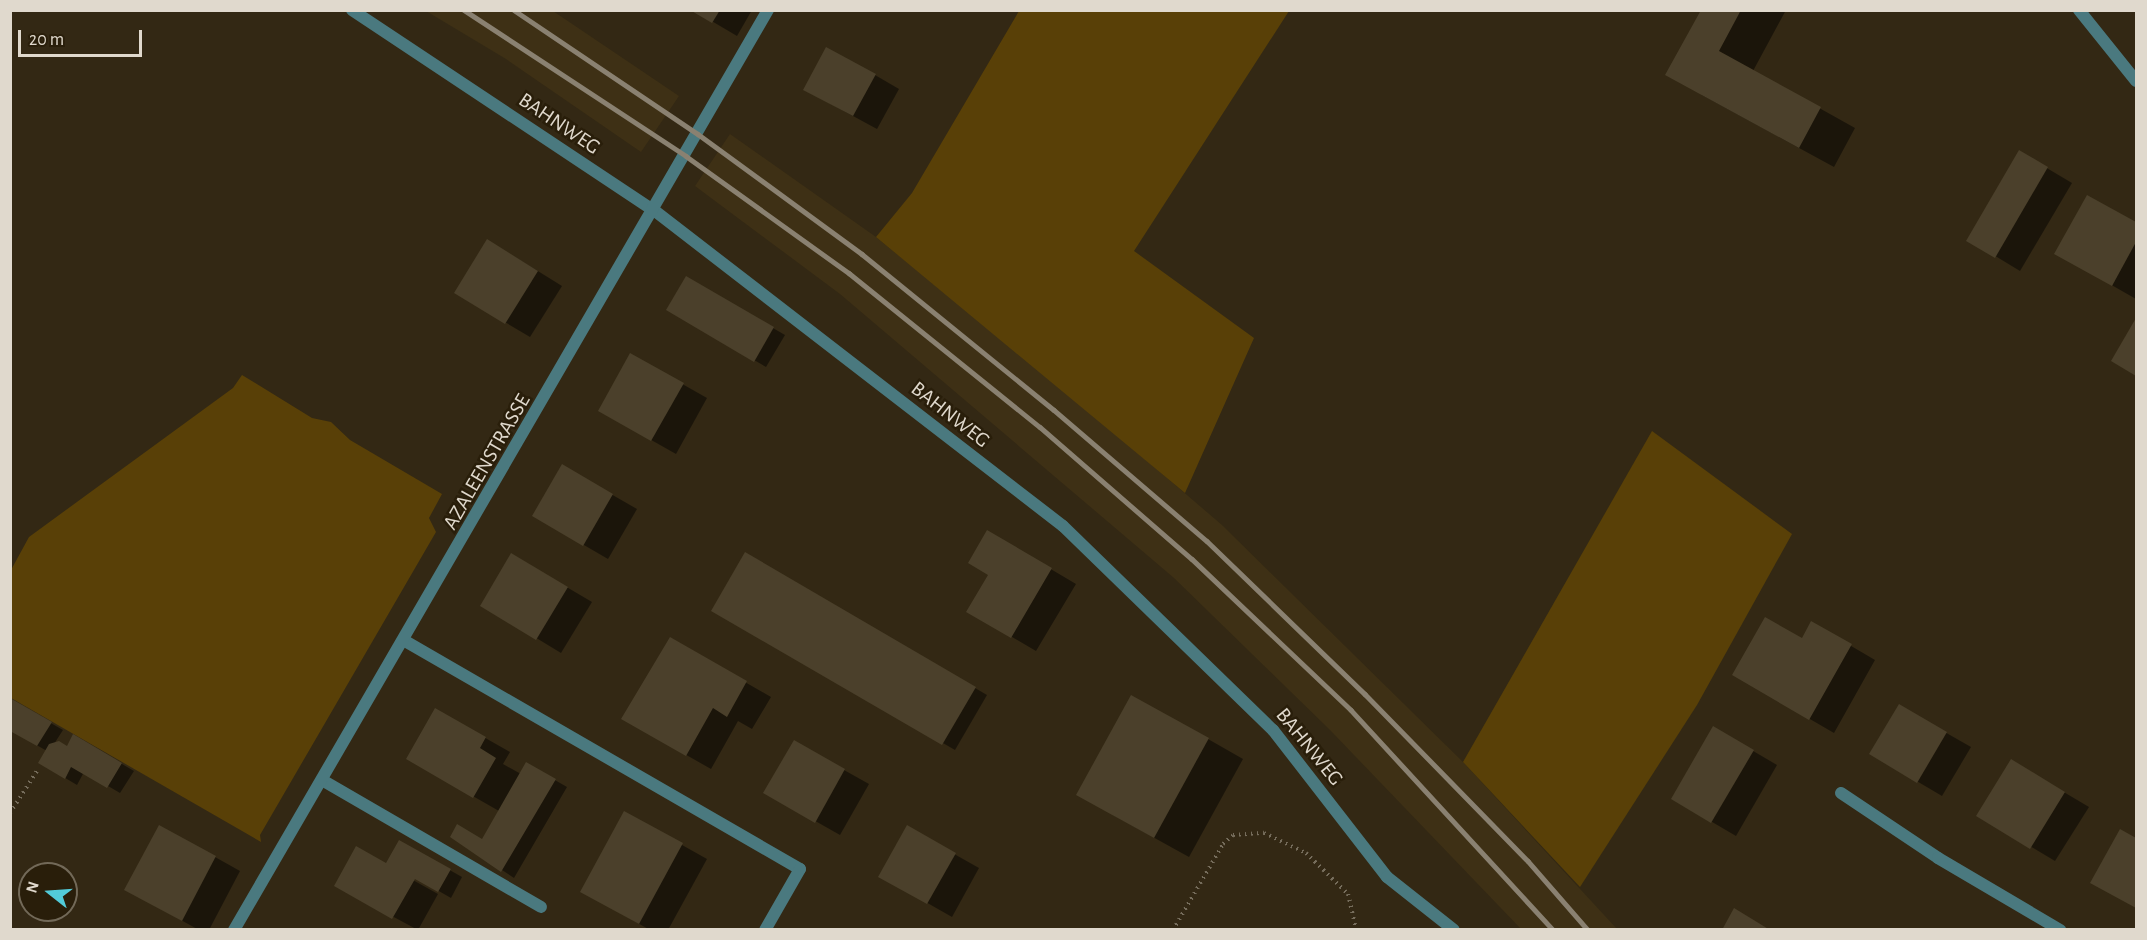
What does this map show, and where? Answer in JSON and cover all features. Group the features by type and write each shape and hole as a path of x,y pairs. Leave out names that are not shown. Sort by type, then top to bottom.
{"street":[{"name":"BAHNWEG","path":"352,10 655,211 1063,526 1274,730 1387,877 1454,930"},
{"name":"AZALEENSTRASSE","path":"234,930 655,211 768,10"},
{"path":"2079,10 2136,81"},
{"path":"405,641 800,869 765,930"},
{"path":"322,780 540,907"},
{"path":"1840,793 1938,858 2060,930"}],"path":[{"path":"10,813 37,771"},
{"path":"1173,930 1223,844 1233,835 1264,833 1306,853 1348,894 1356,930"}],"shaded area":[{"path":"426,11 553,11 679,96 641,152 506,59"},
{"path":"1019,11 1289,11 1134,251 1254,338 1185,493 876,237 912,193"},
{"path":"730,134 876,237 1068,393 1222,525 1463,762 1617,929 1521,929 1330,730 1174,578 840,294 695,186"},
{"path":"242,375 312,418 331,422 350,440 442,494 429,518 436,532 260,835 261,842 11,698 11,570 29,537 233,388"},
{"path":"1652,431 1792,534 1697,705 1580,887 1463,762"}],"building":[{"path":"690,10 720,10 712,23"},
{"path":"1701,10 1741,10 1719,51 1821,107 1799,148 1665,75"},
{"path":"826,47 876,74 853,116 803,90"},
{"path":"2019,150 2048,167 1995,258 1966,241"},
{"path":"2087,195 2136,222 2136,242 2112,286 2054,254"},
{"path":"487,239 538,271 505,324 454,293"},
{"path":"686,276 774,327 754,362 666,310"},
{"path":"2136,318 2136,376 2111,361"},
{"path":"630,353 684,383 651,441 598,411"},
{"path":"562,464 613,494 583,546 532,516"},
{"path":"987,530 1052,568 1011,638 966,612 988,575 968,563"},
{"path":"745,552 976,687 942,745 711,611"},
{"path":"511,553 568,587 536,640 480,606"},
{"path":"1765,617 1802,638 1811,621 1852,644 1809,720 1732,675"},
{"path":"670,637 747,681 727,717 713,708 686,756 621,719"},
{"path":"1131,695 1209,738 1154,838 1076,795"},
{"path":"10,698 52,722 37,746 10,731"},
{"path":"1899,704 1947,732 1917,783 1869,754"},
{"path":"435,708 486,737 480,748 496,758 473,798 406,759"},
{"path":"1713,726 1754,750 1711,823 1671,799"},
{"path":"73,734 122,763 107,788 71,767 65,779 38,763 49,744 59,741 67,746"},
{"path":"794,740 845,769 815,823 763,793"},
{"path":"2011,759 2065,792 2030,849 1976,816"},
{"path":"526,762 556,779 501,872 450,837 457,824 482,839"},
{"path":"624,811 683,843 639,924 580,892"},
{"path":"159,825 216,856 182,921 124,890"},
{"path":"907,825 956,853 927,904 878,877"},
{"path":"2120,829 2136,838 2136,908 2090,883"},
{"path":"399,840 451,869 438,892 415,879 392,919 334,886 356,846 386,863"},
{"path":"1734,908 1770,930 1722,930"}],"railway":[{"path":"464,10 686,156 849,273 1040,427 1192,559 1351,710 1553,930"},
{"path":"514,10 698,134 862,254 1054,410 1207,541 1365,694 1528,861 1588,930"}]}
